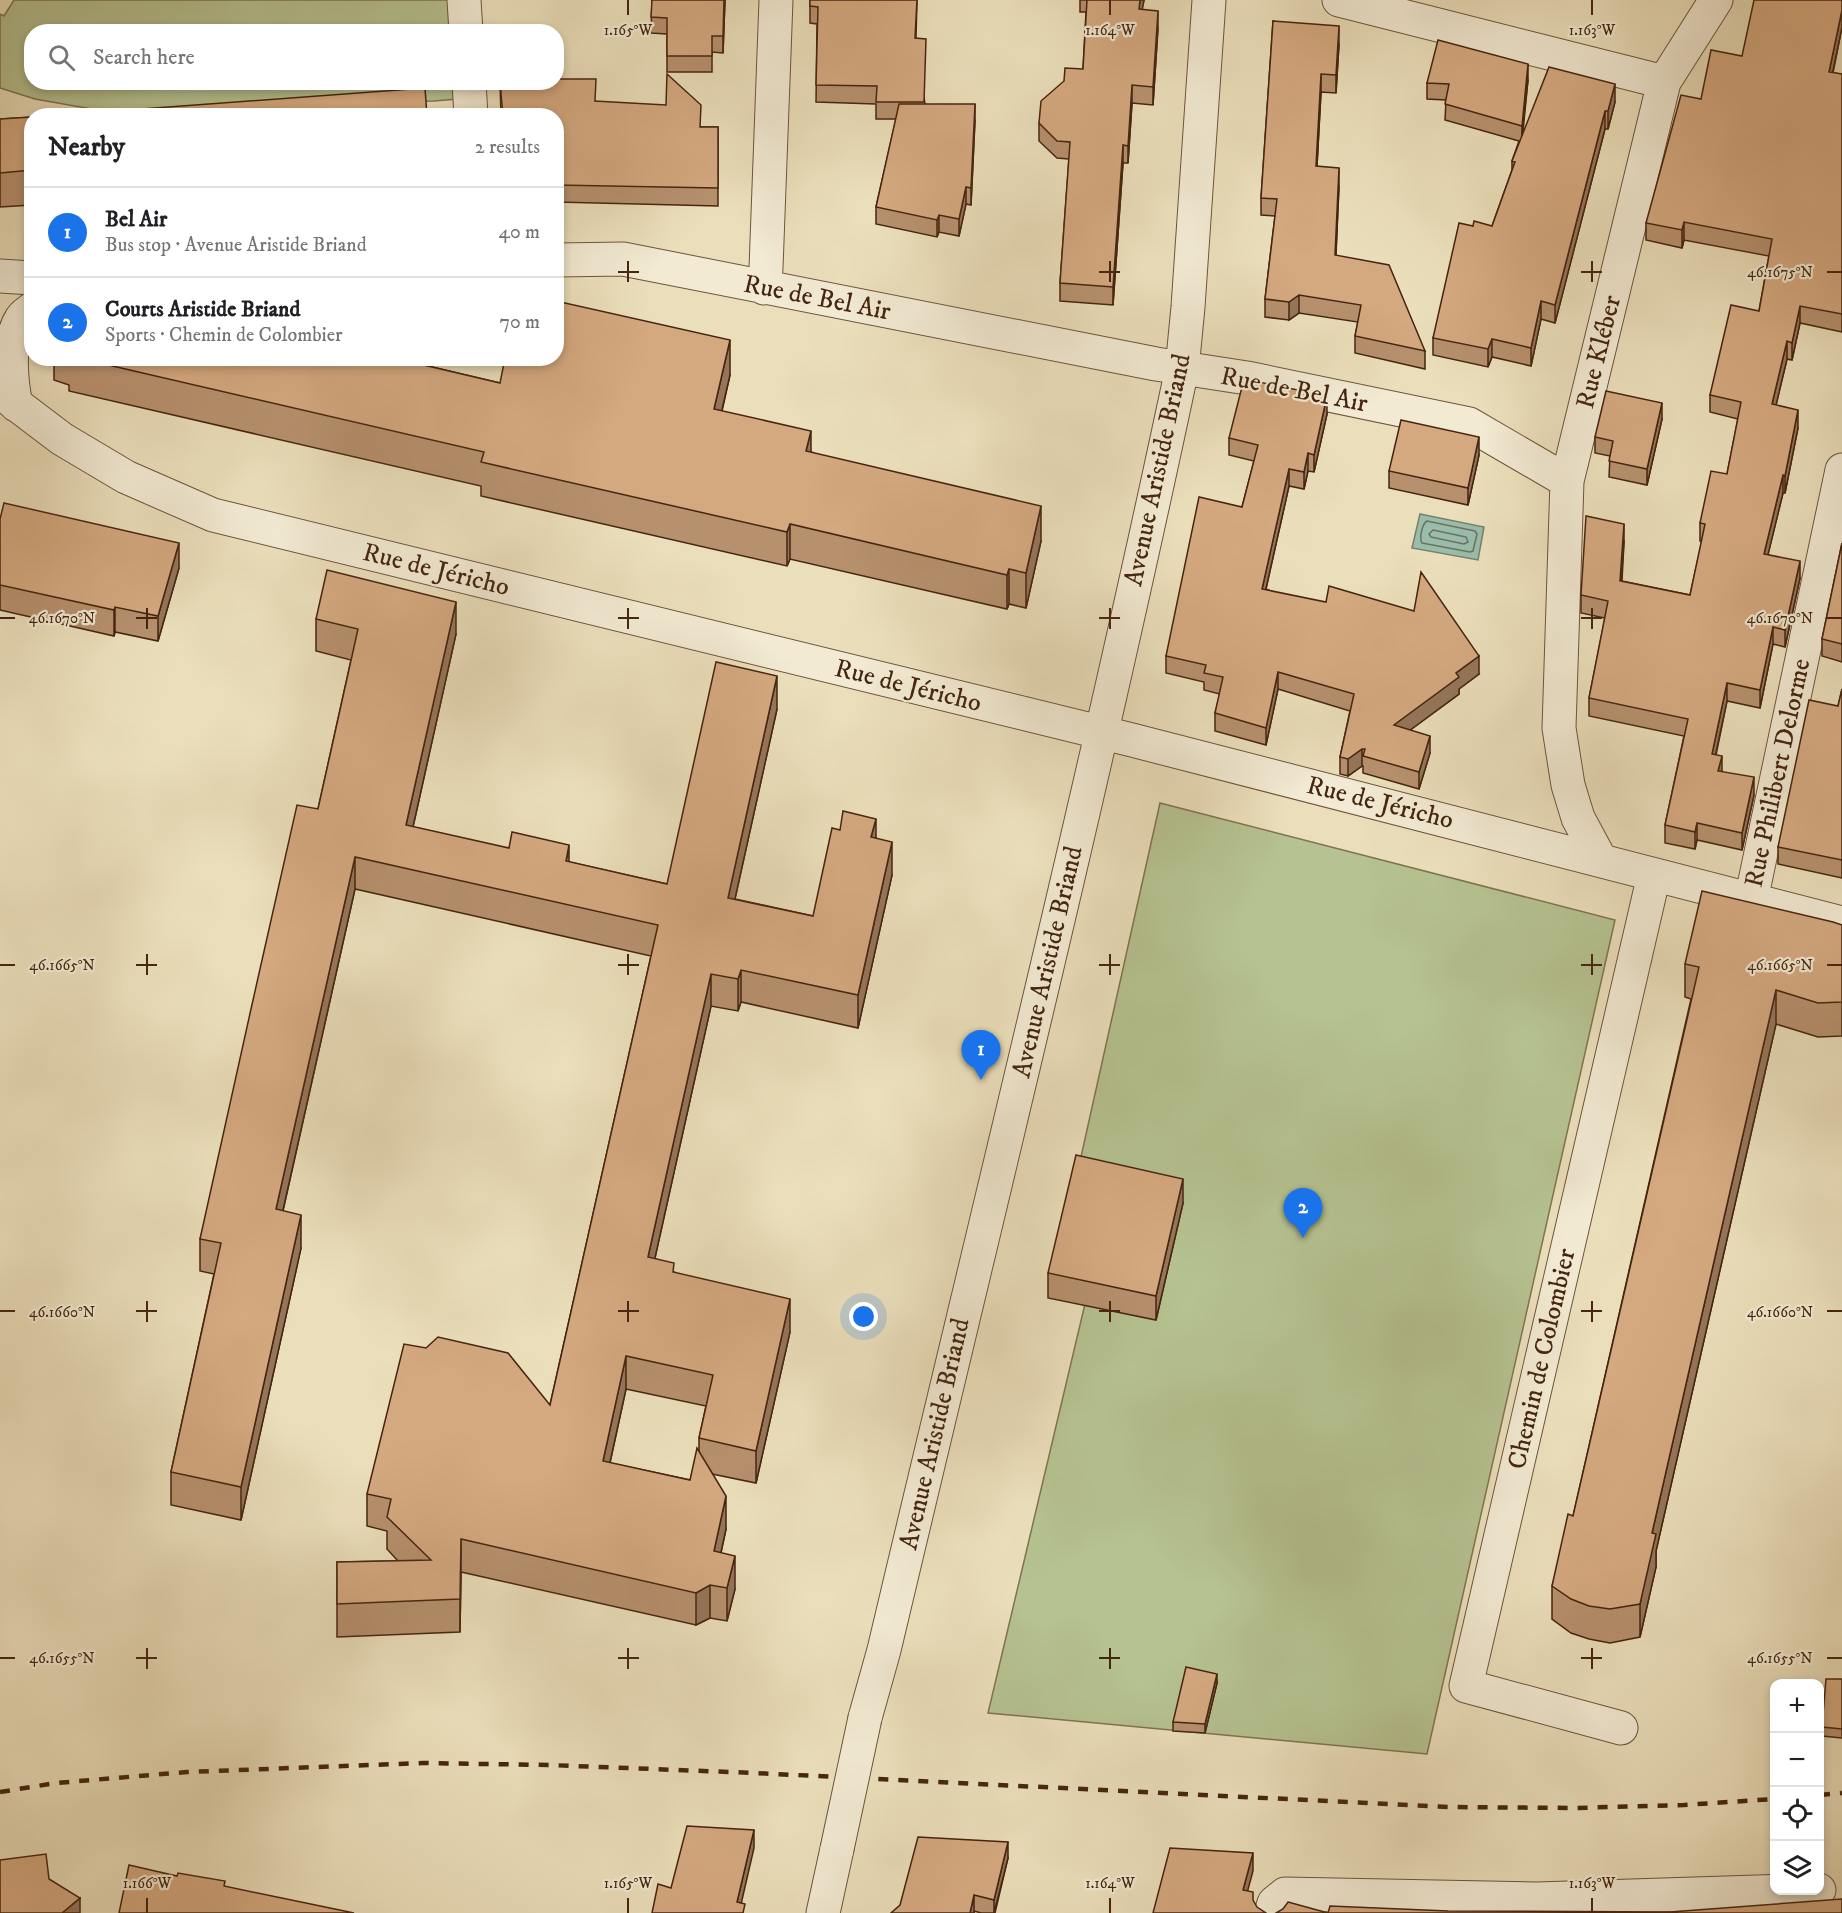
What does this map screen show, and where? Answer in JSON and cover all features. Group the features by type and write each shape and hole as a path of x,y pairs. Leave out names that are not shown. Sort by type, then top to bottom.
{"street":[{"path":"464,0 466,24"},
{"path":"764,288 776,0"},
{"name":"Avenue Aristide Briand","path":"823,1913 865,1718 887,1638 1101,733 1182,369 1209,0"},
{"path":"1339,0 1664,82"},
{"name":"Rue Kléber","path":"1567,481 1664,82 1716,0"},
{"path":"469,90 471,108"},
{"name":"Rue de Bel Air","path":"564,260 623,259 1182,369 1247,378 1469,424 1567,481"},
{"path":"0,276 24,278"},
{"path":"8,399 13,343 24,316"},
{"name":"Rue de Jéricho","path":"8,399 62,439 126,477 213,515 1101,733 1842,924"},
{"name":"Rue Philibert Delorme","path":"1751,900 1842,470"},
{"path":"1567,481 1559,728 1568,785 1578,818 1600,860"},
{"name":"Chemin de Colombier","path":"1621,1728 1466,1686 1654,875"},
{"path":"1824,1890 1842,1889"},
{"path":"1272,1913 1274,1903 1285,1894 1773,1903 1801,1895"}],"shaded area":[{"path":"14,0 464,0 466,24 24,24 24,90 470,90 470,98 202,108 86,108 35,99 0,88 0,14 4,16"},
{"path":"1160,803 1615,920 1427,1754 988,1713 1085,1304 1076,1179"}],"water":[{"path":"1420,514 1484,527 1478,560 1412,548"}],"building":[{"path":"652,0 724,0 723,36 712,36 712,56 667,56 667,18 651,17"},
{"path":"810,0 917,0 915,38 926,39 924,102 876,102 877,86 816,85 818,7 810,6"},
{"path":"1087,0 1140,0 1139,9 1158,11 1153,87 1132,85 1128,146 1123,145 1113,287 1060,283 1070,142 1057,141 1039,123 1041,101 1064,81 1065,68 1083,69"},
{"path":"1754,0 1842,0 1829,72 1842,74 1842,314 1800,306 1792,343 1787,341 1772,404 1798,410 1785,476 1783,475 1764,554 1800,561 1785,630 1773,627 1760,690 1727,683 1712,754 1722,756 1718,771 1754,777 1742,833 1697,823 1695,832 1665,825 1688,719 1589,698 1608,601 1581,595 1586,516 1624,524 1620,581 1690,595 1705,524 1700,523 1711,471 1727,474 1741,402 1710,395 1731,305 1759,311 1772,239 1684,222 1682,230 1646,223 1681,95 1701,99 1711,50 1742,56"},
{"path":"1273,21 1339,26 1336,75 1321,74 1316,166 1339,168 1335,255 1389,265 1425,351 1355,336 1361,305 1299,295 1289,302 1265,299 1277,199 1261,198"},
{"path":"1438,40 1528,64 1522,126 1445,104 1449,84 1427,83"},
{"path":"1549,67 1615,84 1608,111 1605,111 1555,305 1541,301 1531,348 1492,339 1488,349 1433,338 1459,223 1473,226 1474,221 1492,226 1515,162 1512,161"},
{"path":"667,74 701,105 700,127 718,127 718,188 564,185 564,108 502,108 501,90 564,90 564,79 596,79 595,101 666,105"},
{"path":"398,90 425,90 426,108 155,108"},
{"path":"899,104 975,104 971,188 966,187 959,219 939,215 937,220 876,207"},
{"path":"24,118 24,171 0,173 0,119"},
{"path":"564,303 730,340 714,409 811,431 806,451 1041,506 1026,573 1009,569 1007,575 790,524 787,532 481,462 484,452 113,366 428,366 500,383 503,366 564,366"},
{"path":"1244,379 1327,396 1314,455 1308,453 1304,472 1289,469 1262,589 1326,602 1329,586 1414,611 1421,572 1479,656 1456,673 1459,677 1394,725 1430,736 1419,772 1363,756 1365,749 1348,759 1340,757 1354,694 1278,672 1266,728 1215,713 1223,677 1204,673 1206,665 1166,656 1199,497 1242,507 1258,445 1229,438"},
{"path":"1606,391 1662,403 1647,469 1609,461 1613,441 1595,437"},
{"path":"1401,420 1479,437 1468,488 1389,471"},
{"path":"4,503 179,543 158,616 115,607 114,610 0,585 0,519"},
{"path":"1842,543 1842,644 1822,639"},
{"path":"327,570 456,602 406,825 509,848 512,832 569,845 566,861 667,884 716,662 777,676 728,898 813,916 832,828 840,830 843,811 876,819 871,837 892,842 858,995 741,970 738,979 711,974 648,1257 674,1263 673,1272 790,1299 756,1451 699,1438 713,1375 626,1356 603,1461 690,1480 697,1448 726,1496 714,1551 735,1556 727,1588 710,1585 696,1593 461,1539 460,1599 337,1604 337,1562 431,1560 387,1517 391,1499 367,1494 404,1344 426,1348 438,1337 508,1353 550,1405 658,925 355,857 276,1209 301,1215 241,1487 171,1472 221,1243 200,1239 251,1009 297,805 318,809 358,629 316,619"},
{"path":"1842,689 1842,860 1778,847 1809,700 1838,706"},
{"path":"1702,891 1842,925 1842,1002 1818,1003 1776,990 1652,1533 1656,1534 1640,1604 1610,1609 1589,1606 1571,1599 1552,1586 1568,1514 1573,1516 1699,967 1685,964"},
{"path":"1076,1155 1183,1179 1156,1296 1048,1273"},
{"path":"1186,1667 1217,1674 1205,1724 1173,1722"},
{"path":"1826,1679 1842,1679 1842,1729 1824,1727"},
{"path":"687,1826 754,1830 737,1902 745,1904 743,1913 652,1913 658,1884 671,1888"},
{"path":"918,1837 1008,1842 994,1900 974,1895 970,1913 891,1913 900,1905"},
{"path":"1170,1848 1253,1853 1243,1890 1253,1892 1253,1900 1257,1907 1266,1913 1153,1913"},
{"path":"46,1854 49,1879 80,1898 62,1913 0,1913 0,1860"},
{"path":"129,1865 177,1876 178,1873 225,1881 224,1886 354,1913 119,1913"},
{"path":"1842,1899 1842,1913 1328,1913 1330,1906 1448,1911 1670,1912"},
{"path":"1288,1902 1328,1913 1276,1913"}],"railway":[{"path":"0,1792 56,1783 187,1772 423,1763 755,1773 1449,1807 1574,1808 1684,1805 1770,1799"},
{"path":"1824,1795 1842,1793"}],"place":[{"name":"Bel Air","path":"981,1080"},
{"name":"Courts Aristide Briand","path":"1303,1238"}]}
